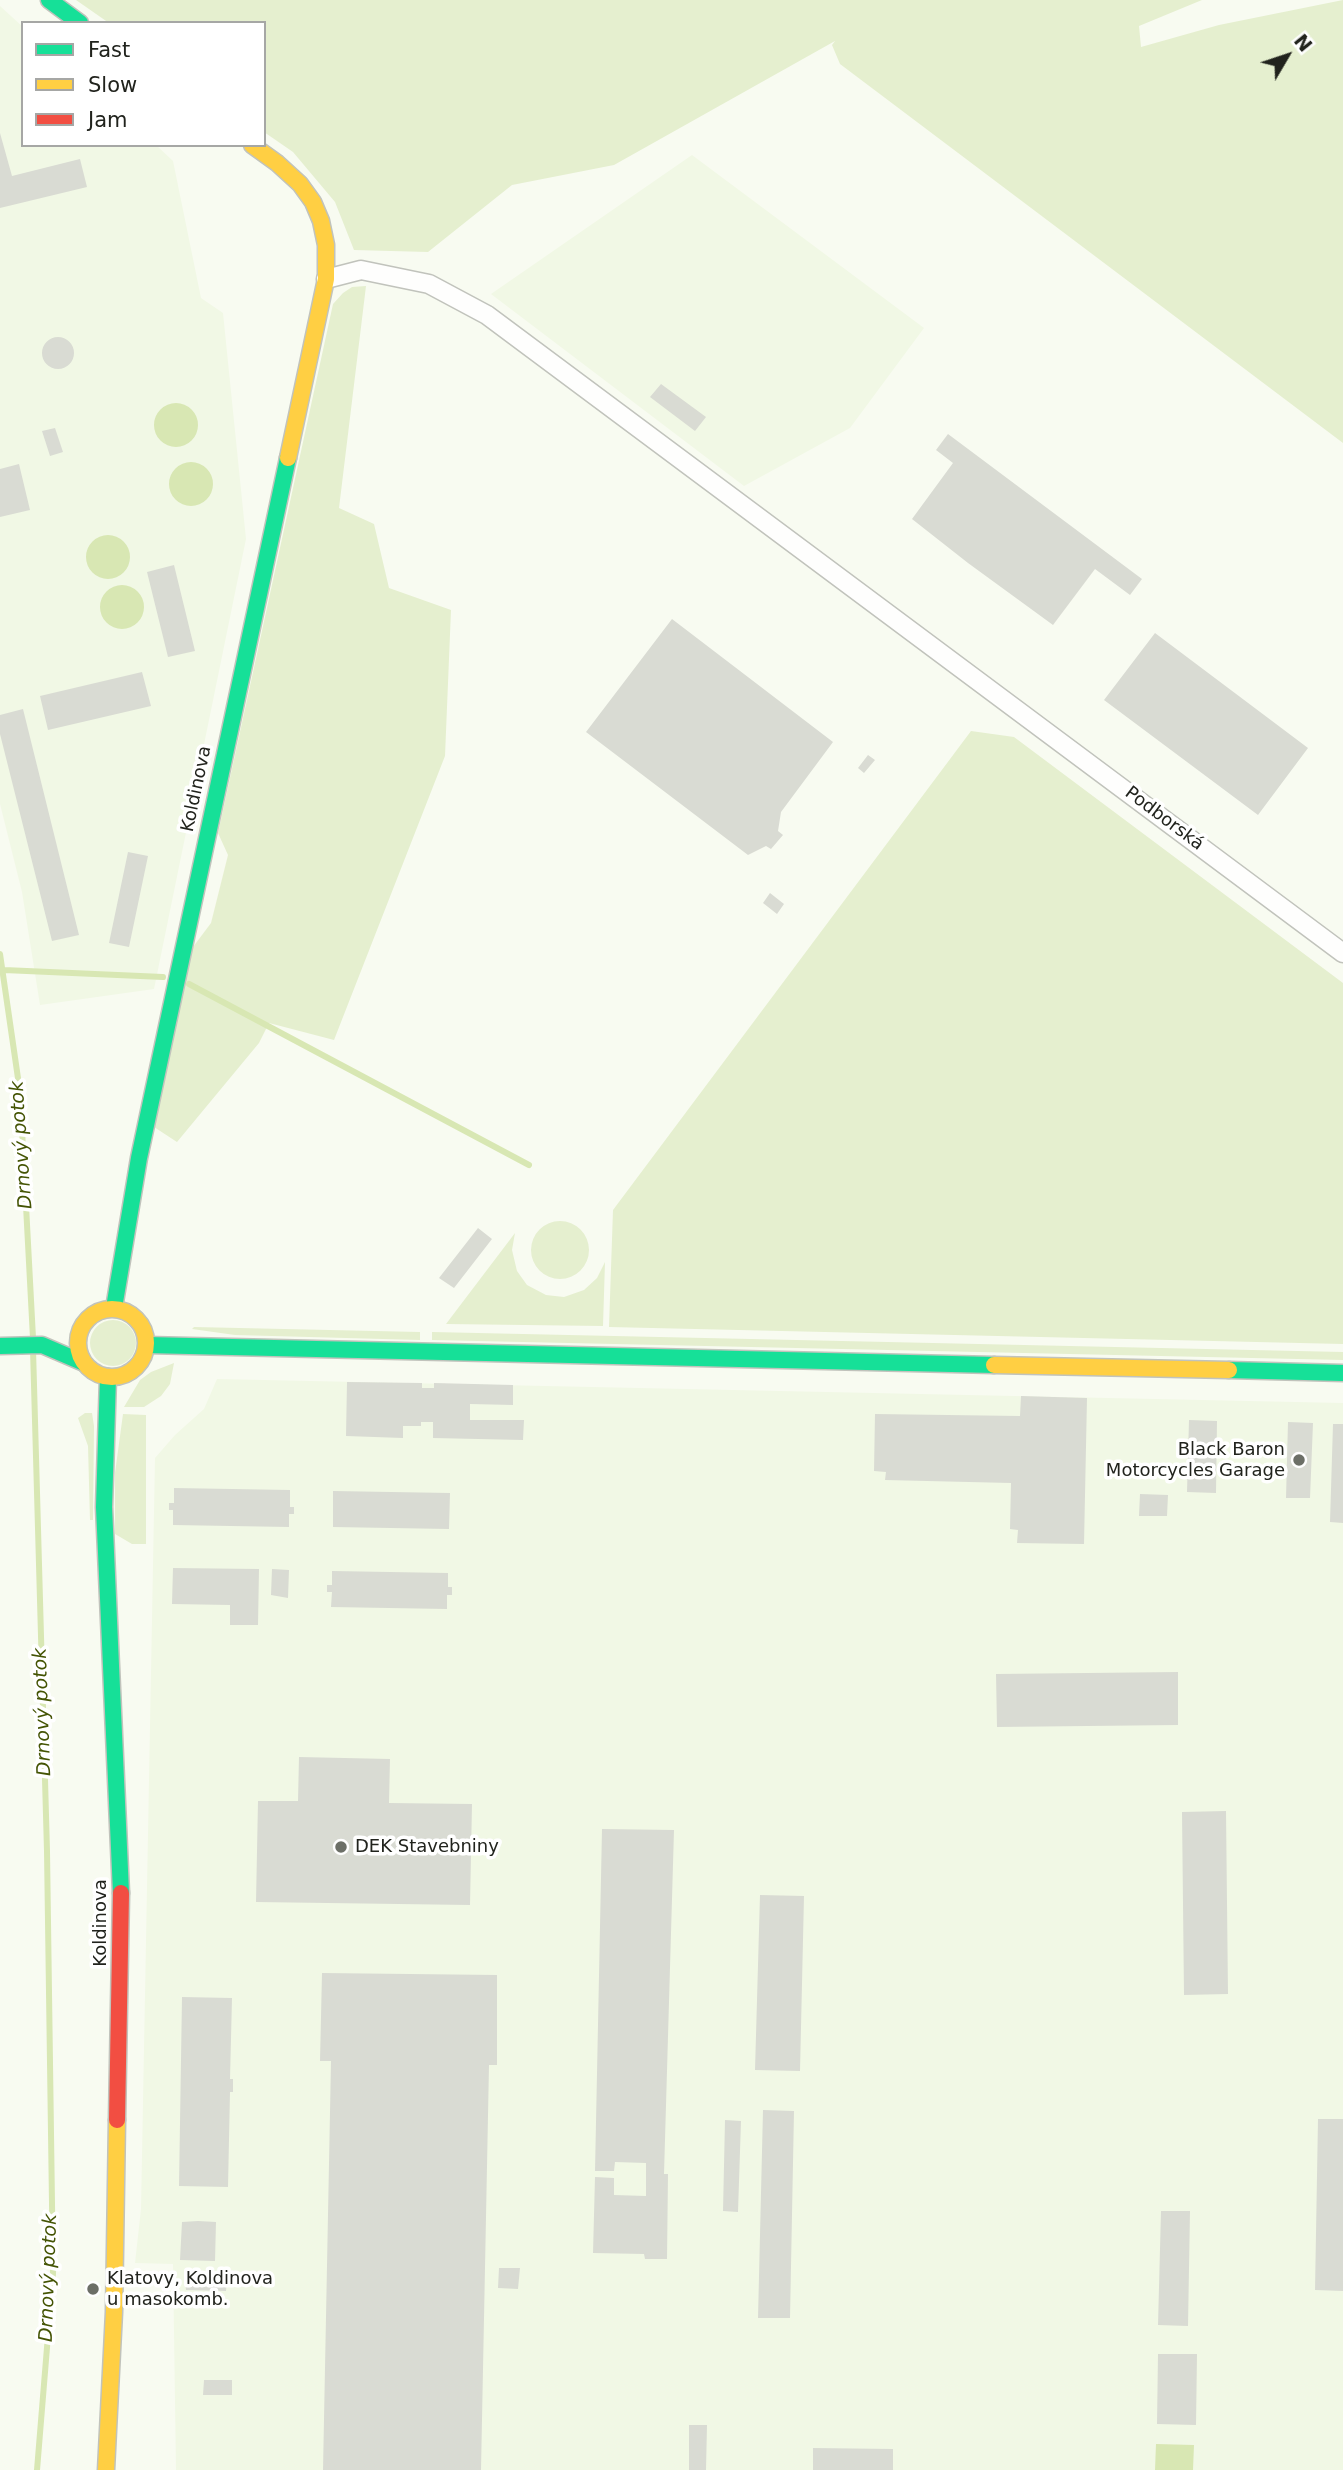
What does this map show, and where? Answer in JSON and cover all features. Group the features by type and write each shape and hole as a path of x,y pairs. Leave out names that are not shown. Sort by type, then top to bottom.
{"main road":[{"path":"49,0 77,21"},
{"name":"Koldinova","path":"114,1308 139,1158 327,279 326,245 321,220 313,202 300,184 255,147"},
{"path":"50,1345 84,1363 99,1375 108,1377 130,1373 138,1365 146,1345 145,1334 134,1316 114,1308 100,1310 88,1317 80,1329 78,1346 84,1363"},
{"path":"0,1346 50,1345 80,1329"},
{"path":"146,1345 1343,1373"},
{"name":"Koldinova","path":"106,2470 114,2312 121,1904 104,1507 108,1377"}],"street":[{"name":"Podborská","path":"327,279 361,270 429,284 487,315 1343,953"}],"shaded area":[{"path":"76,0 1202,0 1139,26 1141,47 1219,25 1343,0 1343,443 840,64 832,45 835,41 614,165 512,185 428,252 354,250 335,202 293,152 266,133 266,21 106,21"},
{"path":"0,6 21,25 21,147 158,147 173,161 201,298 223,313 246,539 154,989 40,1005 22,892 0,804"},
{"path":"692,155 924,328 850,428 744,486 491,294"},
{"path":"366,286 339,508 374,524 389,588 451,610 445,756 334,1040 269,1023 259,1043 177,1142 154,1127 193,947 211,923 228,855 218,833 333,304 352,287"},
{"path":"176,403 191,410 198,425 191,440 176,447 161,440 154,425 161,410"},
{"path":"191,462 206,469 213,484 206,499 191,506 176,499 169,484 176,469"},
{"path":"108,535 123,542 130,557 123,572 108,579 93,572 86,557 93,542"},
{"path":"122,585 137,592 144,607 137,622 122,629 107,622 100,607 107,592"},
{"path":"971,731 1014,737 1343,983 1343,1344 609,1327 613,1210"},
{"path":"560,1221 571,1223 584,1234 589,1250 587,1261 576,1274 560,1279 549,1277 536,1266 531,1250 533,1239 544,1226"},
{"path":"515,1233 512,1250 517,1271 527,1285 546,1295 564,1297 584,1290 597,1278 605,1262 603,1326 446,1324"},
{"path":"113,1320 129,1327 136,1343 129,1359 113,1366 97,1359 90,1343 97,1327"},
{"path":"192,1329 420,1332 420,1340 235,1335"},
{"path":"432,1332 1343,1352 1343,1360 432,1340"},
{"path":"174,1363 170,1384 161,1396 144,1407 124,1407 140,1380 151,1372"},
{"path":"217,1379 1343,1403 1343,2470 176,2470 173,2264 135,2263 141,2209 155,1458 175,1435 204,1409"},
{"path":"85,1413 92,1413 94,1426 93,1520 90,1520 88,1446 78,1418"},
{"path":"123,1414 146,1415 146,1544 132,1544 115,1534 115,1473"},
{"path":"1156,2444 1194,2445 1193,2470 1155,2470"}],"building":[{"path":"0,133 12,176 80,159 87,187 0,208"},
{"path":"58,337 69,342 74,353 69,364 58,369 47,364 42,353 47,342"},
{"path":"661,384 706,417 695,431 650,397"},
{"path":"55,428 63,452 50,456 42,431"},
{"path":"948,434 1142,579 1130,595 1095,569 1053,625 912,519 953,463 936,450"},
{"path":"19,464 30,510 0,517 0,469"},
{"path":"174,565 195,651 168,657 147,572"},
{"path":"672,619 833,742 781,812 778,831 783,835 771,849 766,846 748,855 586,732"},
{"path":"1155,633 1308,748 1258,815 1104,700"},
{"path":"142,672 151,706 48,730 40,696"},
{"path":"23,709 79,935 52,941 0,734 0,715"},
{"path":"868,755 875,760 864,773 858,768"},
{"path":"128,852 148,856 129,947 109,943"},
{"path":"770,893 784,904 777,914 763,903"},
{"path":"478,1228 492,1239 454,1288 439,1278"},
{"path":"347,1382 422,1383 422,1388 434,1388 434,1383 513,1385 513,1405 470,1404 470,1420 524,1420 523,1440 433,1438 433,1422 421,1422 421,1426 403,1426 403,1438 346,1436"},
{"path":"1021,1396 1087,1398 1084,1544 1017,1543 1018,1530 1010,1529 1011,1483 885,1480 886,1472 874,1471 875,1414 1020,1416"},
{"path":"1189,1420 1217,1421 1216,1493 1187,1492"},
{"name":"Black Baron Motorcycles Garage","path":"1288,1422 1313,1423 1310,1498 1286,1498"},
{"path":"1333,1424 1343,1424 1343,1523 1330,1522"},
{"path":"174,1488 290,1490 290,1507 294,1507 294,1514 289,1514 289,1527 173,1525 173,1510 169,1510 169,1503 174,1503"},
{"path":"333,1491 450,1493 449,1529 333,1527"},
{"path":"1140,1494 1168,1495 1167,1516 1139,1516"},
{"path":"173,1568 259,1569 258,1625 230,1625 230,1605 172,1604"},
{"path":"272,1569 289,1570 288,1598 271,1595"},
{"path":"332,1571 448,1573 448,1587 452,1587 452,1595 447,1595 447,1609 331,1607 332,1592 327,1592 327,1585 332,1585"},
{"path":"1178,1672 1178,1725 997,1727 996,1674"},
{"path":"299,1757 390,1759 389,1803 472,1804 470,1905 256,1902 258,1801 298,1801"},
{"path":"1226,1811 1228,1994 1184,1995 1182,1812"},
{"path":"602,1829 674,1830 664,2174 668,2174 667,2259 645,2259 644,2254 593,2253 595,2177 614,2178 614,2195 646,2196 646,2163 615,2162 614,2171 595,2171"},
{"path":"760,1895 804,1896 800,2071 755,2070"},
{"path":"322,1973 497,1975 497,2065 489,2065 481,2470 323,2470 331,2061 320,2061"},
{"path":"182,1997 232,1998 230,2079 233,2079 233,2092 230,2092 228,2187 179,2186"},
{"path":"763,2110 794,2111 790,2318 758,2318"},
{"path":"1318,2119 1343,2119 1343,2291 1315,2290"},
{"path":"725,2120 741,2121 738,2212 723,2211"},
{"path":"1161,2211 1190,2211 1188,2326 1158,2325"},
{"path":"182,2222 216,2222 215,2261 180,2260"},
{"path":"499,2268 520,2268 518,2289 498,2288"},
{"path":"185,2279 227,2280 226,2291 186,2290"},
{"path":"1158,2354 1197,2354 1196,2425 1157,2424"},
{"path":"204,2380 232,2380 232,2395 203,2395"},
{"path":"689,2425 707,2425 706,2470 689,2470"},
{"path":"813,2448 893,2449 893,2470 813,2470"}],"waterway":[{"name":"Drnový potok","path":"0,954 20,1092 33,1338"},
{"path":"4,970 163,977"},
{"path":"189,984 529,1165"},
{"name":"Drnový potok","path":"33,1349 47,1851 53,2274 37,2470"}],"traffic: fast":[{"path":"49,0 77,21"},
{"path":"114,1308 139,1158 288,458"},
{"path":"0,1346 42,1345 84,1363"},
{"path":"147,1345 994,1365"},
{"path":"1229,1370 1343,1373"},
{"path":"108,1377 104,1507 121,1893"}],"traffic: slow":[{"path":"255,147 300,184 313,202 321,221 326,245 326,279 288,458"},
{"path":"119,1309 140,1324 146,1336 146,1343 144,1356 136,1367 119,1377 105,1377 88,1367 80,1356 78,1336 88,1319 99,1311 119,1309"},
{"path":"994,1365 1229,1370"},
{"path":"106,2470 114,2312 117,2120"}],"traffic: jam":[{"path":"117,2120 121,1893"}],"place":[{"name":"Black Baron Motorcycles Garage","path":"1299,1460"},
{"name":"DEK Stavebniny","path":"341,1847"},
{"name":"Klatovy, Koldinova u masokomb.","path":"93,2289"}]}
